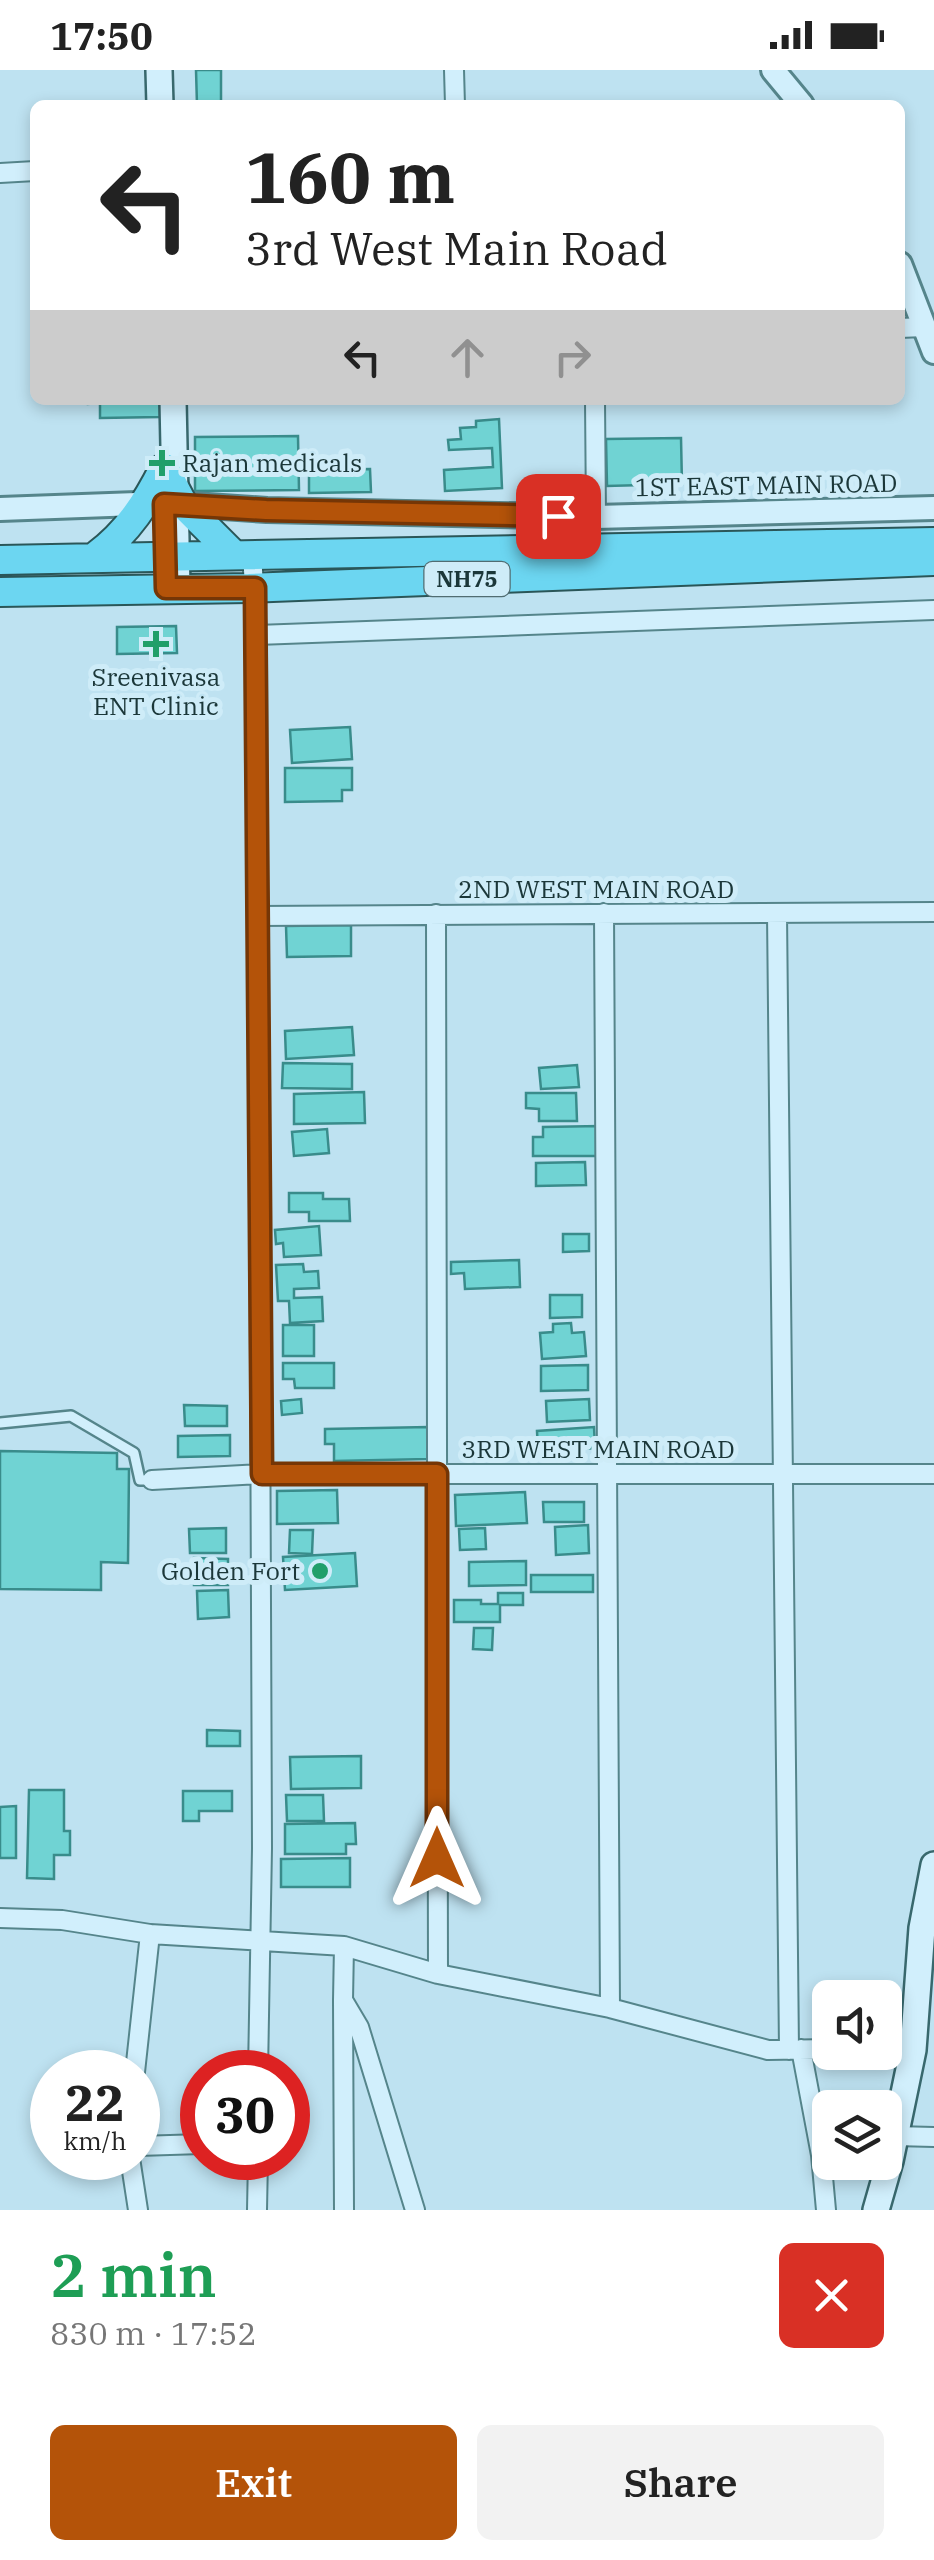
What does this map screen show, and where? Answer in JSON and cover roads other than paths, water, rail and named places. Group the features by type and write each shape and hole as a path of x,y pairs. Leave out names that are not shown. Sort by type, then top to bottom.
{"highway":[{"path":"98,555 168,495 242,554"},
{"name":"NH75","path":"0,560 98,555 934,542"},
{"name":"NH75","path":"0,592 255,588 934,560"}],"main road":[{"path":"158,70 160,100"},
{"path":"168,70 168,100"},
{"path":"164,405 171,588"},
{"path":"168,495 173,405"},
{"path":"902,2103 913,2050 922,1928 934,1865"},
{"path":"876,2210 884,2180"}],"street":[{"path":"454,70 455,100"},
{"path":"773,70 798,100"},
{"path":"0,173 30,172"},
{"path":"905,277 934,352"},
{"path":"905,328 924,327"},
{"path":"595,405 596,517"},
{"name":"1ST EAST MAIN ROAD","path":"0,509 168,495 266,510 596,517 934,508"},
{"path":"242,554 255,588 257,635 262,1474 258,2050"},
{"path":"257,635 934,610"},
{"name":"2ND WEST MAIN ROAD","path":"258,916 934,912"},
{"path":"604,913 610,2008"},
{"path":"436,914 438,1974"},
{"path":"777,914 781,1474 795,2050 821,2155 826,2210"},
{"name":"3RD WEST MAIN ROAD","path":"152,1480 262,1474 934,1474"},
{"path":"0,1918 62,1920 150,1934 344,1946 438,1974 610,2008 768,2050 812,2049"},
{"path":"138,2050 150,1934"},
{"path":"344,1946 344,2210"},
{"path":"343,2000 359,2027 415,2210"},
{"path":"902,2050 913,2050"},
{"path":"902,2136 934,2137"},
{"path":"133,2180 138,2210"},
{"path":"258,2180 258,2210"}],"lane":[{"path":"0,1422 71,1416 134,1453 140,1480 152,1480"}],"place":[{"name":"Rajan medicals","path":"162,463"},
{"name":"Sreenivasa ENT Clinic","path":"156,644"},
{"name":"Golden Fort","path":"320,1571"}]}
